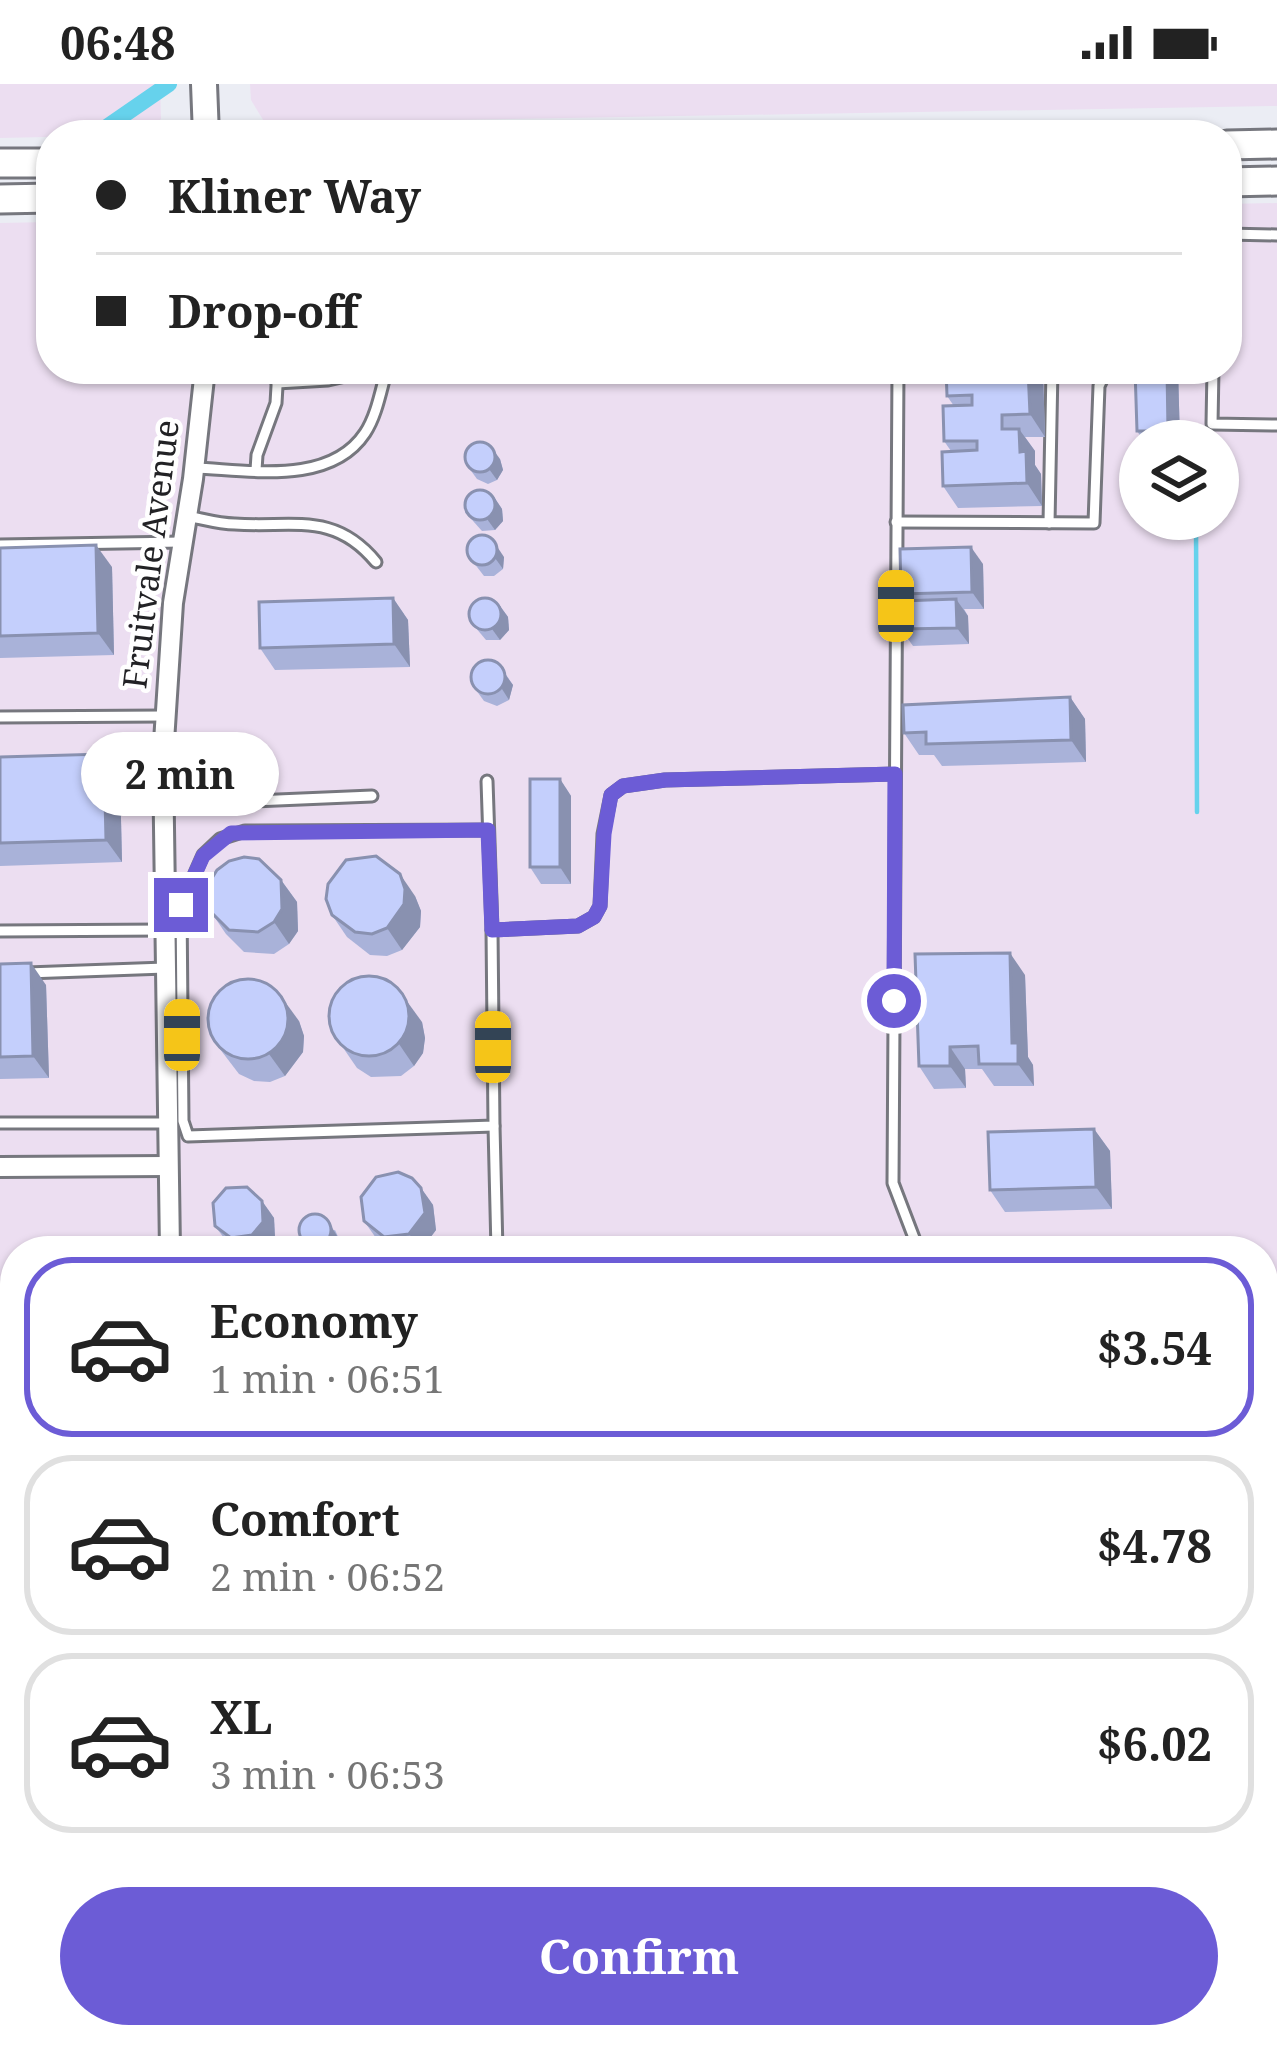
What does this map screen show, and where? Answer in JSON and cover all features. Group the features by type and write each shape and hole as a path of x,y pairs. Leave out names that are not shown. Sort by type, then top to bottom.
{"main road":[{"path":"204,86 205,120"},
{"path":"1242,145 1277,144"},
{"path":"0,163 36,163"},
{"path":"1242,182 1277,182"},
{"path":"0,199 36,198"}],"street":[{"name":"Fruitvale Avenue","path":"169,1236 164,716 203,384"},
{"path":"0,1167 167,1166"}],"lane":[{"path":"1242,234 1277,235"},
{"path":"256,470 277,384"},
{"path":"195,467 286,471 324,464 348,452 367,430 382,384"},
{"path":"898,384 893,1183 913,1236"},
{"path":"1049,523 1052,384"},
{"path":"896,522 1094,524 1100,384"},
{"path":"1213,384 1212,424 1277,425"},
{"path":"187,516 230,524 325,525 344,533 376,562"},
{"path":"0,545 182,542"},
{"path":"0,717 164,716"},
{"path":"93,758 163,757"},
{"path":"492,930 578,926 594,917 600,906 611,795 623,786 665,780 895,774"},
{"path":"487,781 496,1236"},
{"path":"163,806 372,796"},
{"path":"488,830 244,831 220,839 203,856 181,905 182,1121 188,1136 494,1126"},
{"path":"0,931 165,931"},
{"path":"24,973 165,968"},
{"path":"0,1124 167,1124"}],"shaded area":[{"path":"0,84 160,84 160,120 36,120 36,137 0,138"},
{"path":"250,84 1277,84 1277,106 444,120 263,120 251,100"},
{"path":"1277,203 1277,1236 0,1236 0,223 36,222 36,384 1242,384 1242,204"}],"building":[{"path":"947,384 1029,384 1030,414 1002,415 1002,429 1019,429 1020,452 1026,451 1027,483 943,486 942,452 977,450 977,441 944,441 943,406 972,405 972,395 947,396"},
{"path":"1135,384 1167,384 1168,420 1137,420"},
{"path":"480,442 495,457 480,472 465,457"},
{"path":"480,490 491,494 495,505 491,516 480,520 469,516 465,505 469,494"},
{"path":"482,535 497,550 482,565 467,550"},
{"path":"96,545 98,633 0,636 0,548"},
{"path":"971,547 972,592 901,594 900,549"},
{"path":"393,598 394,644 260,648 259,602"},
{"path":"485,598 496,603 501,614 496,625 485,630 474,625 469,614 474,603"},
{"path":"956,599 957,628 901,629 901,601"},
{"path":"488,660 500,665 505,677 500,689 488,694 476,689 471,677 476,665"},
{"path":"1070,697 1071,740 926,744 926,732 904,733 903,705"},
{"path":"104,754 106,840 0,843 0,757"},
{"path":"530,779 560,779 560,867 530,867"},
{"path":"376,856 400,874 404,904 387,928 372,934 355,932 332,915 326,899 328,884 346,860"},
{"path":"259,859 281,880 282,909 274,922 258,932 229,930 211,912 209,883 229,861"},
{"path":"1010,953 1012,1043 1018,1043 1018,1064 979,1064 978,1046 950,1047 950,1066 919,1066 915,954"},
{"path":"31,963 33,1056 0,1057 0,964"},
{"path":"369,976 397,988 409,1016 397,1044 369,1056 341,1044 329,1016 341,988"},
{"path":"248,979 276,991 288,1019 276,1047 248,1059 220,1047 208,1019 220,991"},
{"path":"1094,1129 1096,1187 990,1190 988,1132"},
{"path":"398,1172 421,1188 425,1213 409,1234 383,1236 364,1221 361,1197 376,1177"},
{"path":"247,1187 262,1201 263,1222 252,1235 228,1236 215,1226 213,1203 226,1188"},
{"path":"315,1214 329,1224 329,1236 301,1236 299,1230 304,1219"}],"waterway":[{"path":"117,120 169,84"},
{"path":"1196,540 1197,812"}],"route":[{"path":"181,905 203,856 231,833 488,830 492,930 578,926 594,917 600,906 611,795 623,786 665,780 895,774 894,1001"}]}
